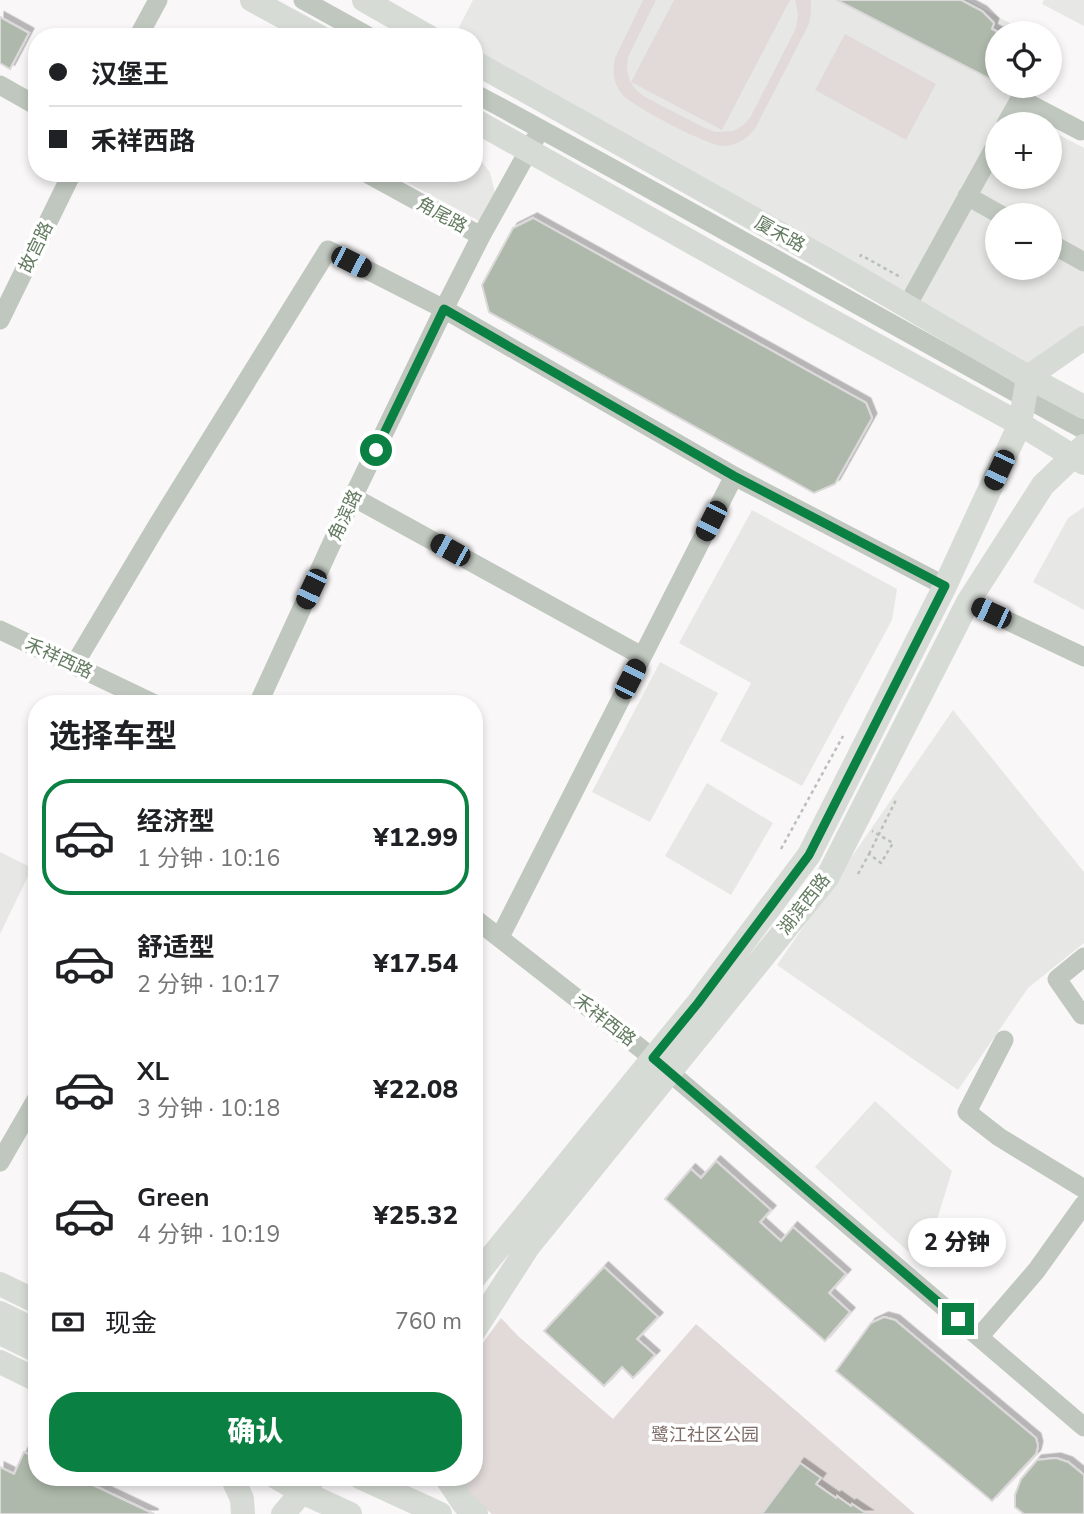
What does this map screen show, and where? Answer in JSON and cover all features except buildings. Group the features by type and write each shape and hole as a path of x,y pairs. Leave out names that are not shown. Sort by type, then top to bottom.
{"main road":[{"path":"252,0 303,28"},
{"path":"364,0 413,28"},
{"name":"厦禾路","path":"483,67 1084,407"},
{"path":"483,125 802,304 1080,455"},
{"path":"1028,377 1084,338"},
{"name":"湖滨西路","path":"483,1317 528,1247 661,1065 698,1003 809,855 945,586 1020,424 1028,377"},
{"name":"湖滨西路","path":"483,1268 827,878 968,602 1043,485 1080,455"},
{"path":"0,1284 28,1298"},
{"path":"0,1313 28,1327"},
{"path":"0,1333 28,1346"},
{"path":"0,1362 28,1376"},
{"path":"236,1486 242,1499 243,1514"},
{"path":"283,1514 307,1486"},
{"path":"309,1486 348,1514"},
{"path":"347,1486 348,1514"},
{"path":"348,1514 365,1486"},
{"path":"383,1486 440,1514"},
{"path":"452,1486 464,1504 476,1514"}],"street":[{"path":"143,28 158,0"},
{"path":"303,0 354,28"},
{"path":"0,85 28,101"},
{"path":"483,98 1084,430"},
{"path":"1013,112 1020,99 1047,112"},
{"name":"角滨路","path":"262,695 444,309 551,105"},
{"path":"1062,119 1083,129"},
{"path":"907,306 985,164"},
{"name":"故宫路","path":"0,320 68,182"},
{"name":"角尾路","path":"382,182 481,236"},
{"path":"967,196 985,206"},
{"path":"74,665 328,250 444,309 734,476 945,586"},
{"path":"1062,250 1084,262"},
{"path":"500,937 734,476"},
{"path":"354,497 642,656"},
{"path":"968,602 1084,657"},
{"name":"禾祥西路","path":"0,630 136,695"},
{"name":"禾祥西路","path":"483,925 661,1065 1084,1427"},
{"path":"1082,1015 1057,979 1084,957"},
{"path":"1004,1040 967,1112 999,1137 1084,1189"},
{"path":"0,1163 28,1114"},
{"path":"979,1336 1036,1271 1084,1205"}],"path":[{"path":"861,255 907,280"},
{"path":"781,849 843,736"},
{"path":"858,874 897,798"},
{"path":"869,854 881,863 893,843"}],"shaded area":[{"path":"473,0 967,0 1006,21 985,21 985,98 1014,98 1007,112 985,112 985,150 905,299 483,70 483,28 459,28"},
{"path":"1044,0 1084,0 1084,26 1042,4"},
{"path":"1062,136 1084,148 1084,327 1027,365 917,307 985,177 985,189 1062,189"},
{"path":"483,164 490,172 495,193 479,221 407,182 483,182"},
{"path":"1084,507 1084,610 1033,582 1068,518"},
{"path":"752,510 897,589 892,620 802,786 720,741 751,683 679,643"},
{"path":"660,662 718,693 650,822 592,792"},
{"path":"953,710 1084,872 1084,943 1028,988 958,1090 777,965"},
{"path":"707,783 773,823 731,895 665,856"},
{"path":"0,852 28,866 28,876 0,934"},
{"path":"875,1101 952,1171 923,1265 815,1167"}],"green space":[{"path":"643,0 656,0 628,57 627,71 630,81 645,97 715,132 733,131 750,118 796,28 798,14 795,0 811,0 809,24 757,125 747,137 728,146 714,144 654,115 622,94 614,77 615,58"},
{"path":"674,0 790,0 722,130 631,82"},
{"path":"845,34 936,84 906,140 815,90"},
{"name":"鹭江社区公园","path":"501,1318 613,1419 696,1324 915,1514 492,1514 469,1495 466,1486 483,1486 483,1343"}],"route":[{"path":"376,450 444,309 734,476 945,586 809,855 698,1003 653,1058 958,1319"}]}
